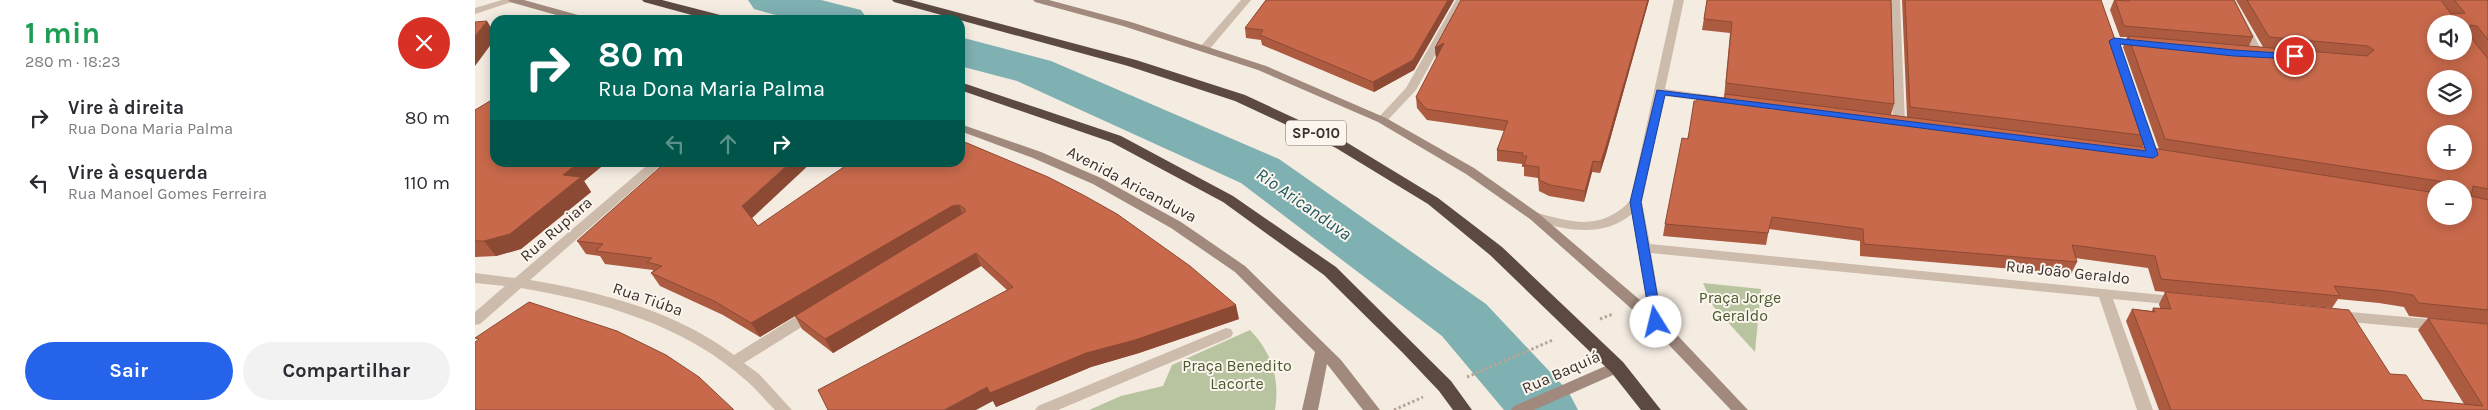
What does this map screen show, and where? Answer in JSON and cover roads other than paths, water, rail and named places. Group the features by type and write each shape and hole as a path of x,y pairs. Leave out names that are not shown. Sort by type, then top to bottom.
{"highway":[{"path":"648,0 705,15"},
{"name":"SP-010","path":"897,0 954,15"},
{"name":"SP-010","path":"965,18 1123,60 1240,98 1341,145 1440,207 1497,251 1617,367 1652,410"},
{"path":"965,88 1116,139 1228,199 1330,271 1445,386 1463,410"}],"main road":[{"path":"513,0 567,15"},
{"path":"1038,0 1127,24 1261,68 1382,120 1470,171 1533,216 1656,322 1740,410"},
{"name":"Avenida Aricanduva","path":"965,129 1037,155 1089,178 1176,225 1240,269 1323,351 1372,410"},
{"path":"1310,410 1323,351"},
{"name":"Rua Baquiá","path":"1519,410 1617,367"}],"street":[{"path":"475,11 513,0"},
{"path":"1204,49 1246,0"},
{"path":"1382,120 1411,90 1461,0"},
{"path":"1656,322 1645,248 1635,202 1661,92 1679,0"},
{"path":"1895,0 1899,122"},
{"path":"2230,0 2257,53"},
{"path":"2114,41 2151,45"},
{"path":"1661,92 1727,100"},
{"path":"2138,111 2153,155"},
{"name":"Rua Rupiara","path":"475,320 653,167"},
{"path":"1533,216 1559,225 1590,226 1621,218 1635,202"},
{"name":"Rua João Geraldo","path":"1645,248 2192,302"},
{"name":"Rua Tiúba","path":"475,278 521,282 557,289 643,313 687,331 735,361 784,410"},
{"path":"2104,293 2145,410"},
{"path":"735,361 819,309"},
{"path":"2321,314 2449,326"},
{"path":"1043,410 1225,333"}],"waterway":[{"name":"Rio Aricanduva","path":"770,0 826,15"},
{"name":"Rio Aricanduva","path":"965,52 1034,71 1260,171 1464,320 1544,410"}],"park label":[{"name":"Praça Jorge Geraldo","path":"1740,306"},
{"name":"Praça Benedito Lacorte","path":"1237,374"}]}
